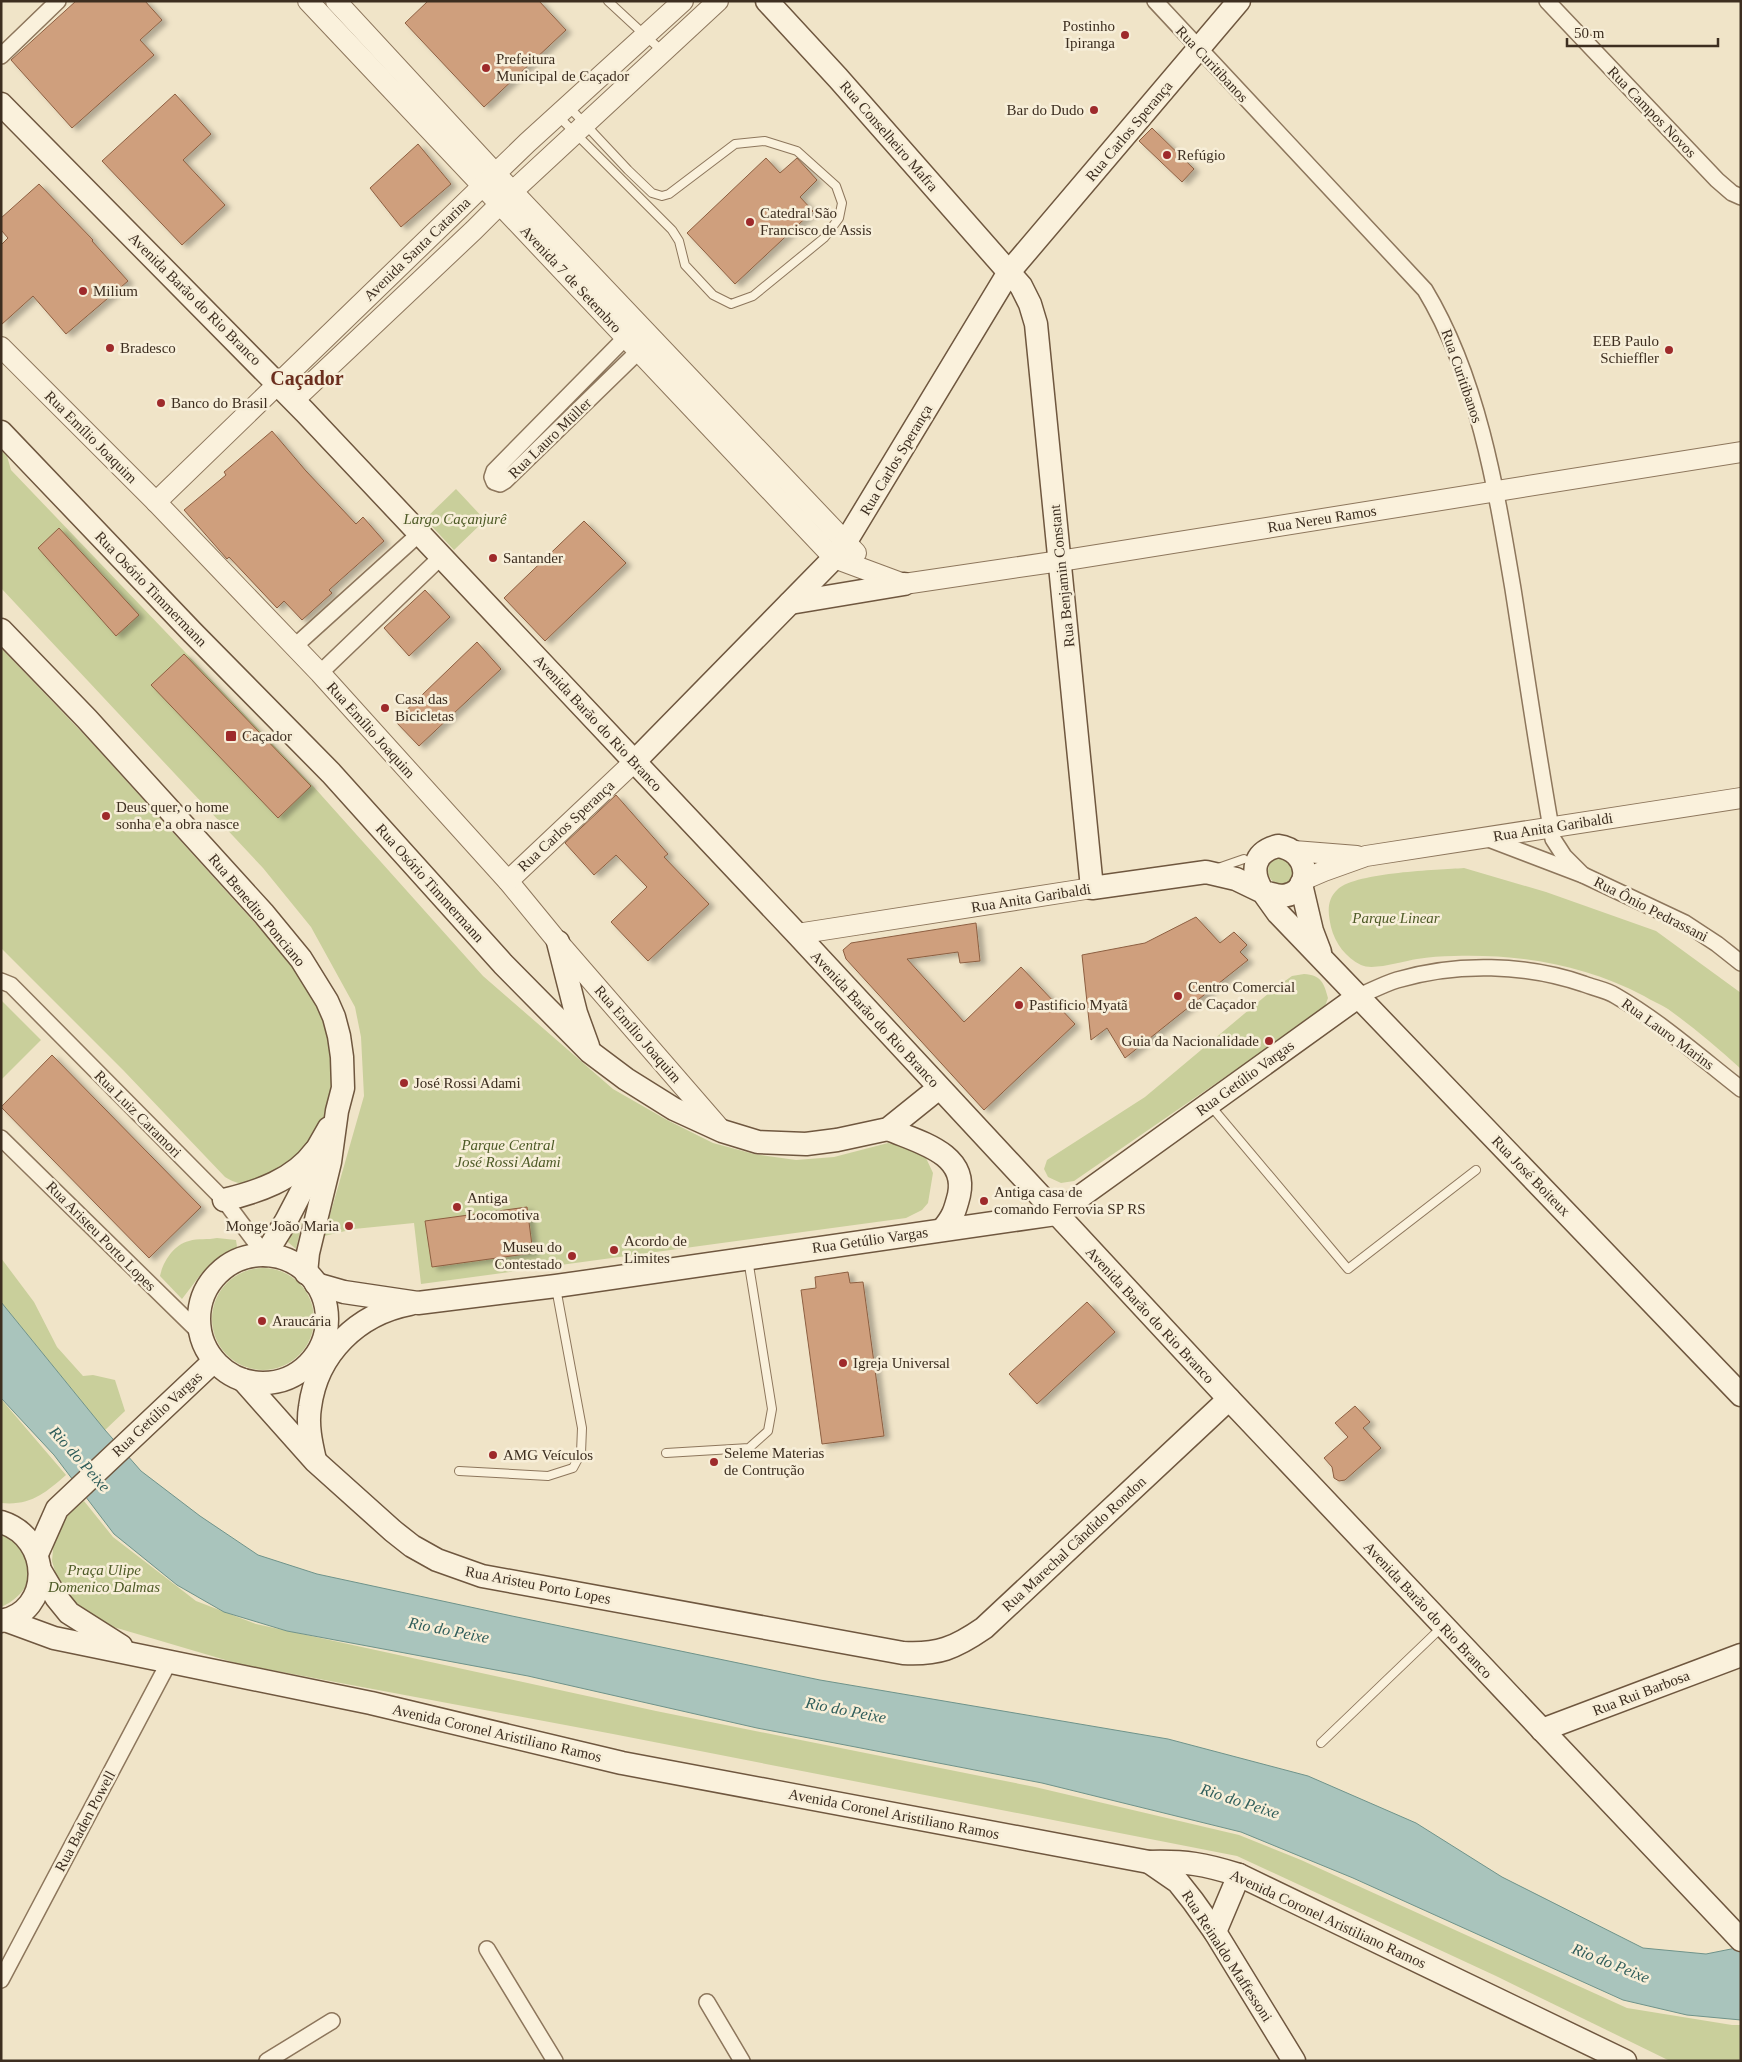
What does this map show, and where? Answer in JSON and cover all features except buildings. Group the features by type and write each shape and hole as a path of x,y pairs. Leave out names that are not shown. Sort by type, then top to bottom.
{"main road":[{"name":"Rua Conselheiro Mafra","path":"767,1 838,78 1009,272"},
{"name":"Rua Carlos Sperança","path":"634,762 840,551 1009,272 1239,1"},
{"name":"Avenida Barão do Rio Branco","path":"1,104 278,383 797,934 938,1088 1229,1399 1741,1940"},
{"name":"Rua Benjamin Constant","path":"1009,272 1021,286 1030,304 1036,324 1092,888"},
{"name":"Rua Osório Timmermann","path":"1,432 188,628 332,773 502,964 590,1052 626,1080 674,1109 722,1131 758,1142 806,1144 837,1140 888,1129 938,1088"},
{"path":"790,603 904,584"},
{"name":"Rua Benedito Ponciano","path":"1,630 87,720 264,914 301,959 327,1001 339,1036 343,1088 337,1111 330,1162 308,1253 311,1278"},
{"path":"1286,847 1294,851 1303,862 1302,882 1296,890 1283,896 1263,892 1255,876 1258,860 1269,848 1286,847"},
{"name":"Rua Anita Garibaldi","path":"1092,888 1206,872 1236,879 1263,892"},
{"name":"Rua José Boiteux","path":"1302,882 1312,931 1322,958"},
{"name":"Rua José Boiteux","path":"1263,892 1278,913 1741,1395"},
{"path":"558,942 576,1013 590,1052"},
{"name":"Rua Getúlio Vargas","path":"311,1278 344,1292 418,1303 556,1286 1056,1214 1359,996"},
{"name":"Rua Benedito Ponciano","path":"265,1255 286,1221 308,1179 317,1149 337,1111"},
{"path":"888,1129 942,1152 951,1160 958,1171 961,1188 958,1202 953,1216 942,1229"},
{"path":"224,1200 252,1194 274,1183 295,1171 310,1159 317,1149"},
{"path":"265,1255 280,1258 294,1264 311,1278 324,1300 327,1318 322,1343 308,1365 294,1375 277,1382 260,1384 243,1380 227,1372 214,1361 200,1334 199,1317 202,1300 209,1285 219,1272 233,1262 265,1255"},
{"path":"315,1462 310,1435 310,1408 316,1381 328,1356 345,1336 367,1319 392,1308 418,1303"},
{"name":"Rua Getúlio Vargas","path":"3,1620 18,1614 31,1602 38,1587 39,1562 49,1523 63,1503 214,1361"},
{"name":"Rua Aristeu Porto Lopes","path":"243,1380 315,1462 412,1546 459,1569 492,1578 903,1654"},
{"name":"Rua Marechal Cândido Rondon","path":"903,1654 925,1654 943,1651 962,1643 984,1628 1229,1399"},
{"name":"Rua Getúlio Vargas","path":"6,1523 63,1503"},
{"name":"Avenida Coronel Aristiliano Ramos","path":"6,1523 27,1538 56,1598 69,1613 132,1653"},
{"name":"Avenida Coronel Aristiliano Ramos","path":"3,1620 54,1638 371,1703 622,1762 1149,1862 1183,1861 1213,1867 1239,1875 1625,2061"},
{"name":"Rua Rui Barbosa","path":"1542,1730 1741,1655"},
{"name":"Rua Reinaldo Maffessoni","path":"1149,1862 1178,1882 1214,1932 1294,2061"},
{"path":"1214,1932 1239,1875"}],"street":[{"path":"1,56 58,1"},
{"name":"Avenida 7 de Setembro","path":"308,1 335,10 370,52 840,551"},
{"name":"Avenida Santa Catarina","path":"156,502 489,179 683,1"},
{"name":"Avenida Santa Catarina","path":"294,400 474,230 506,197 718,1"},
{"name":"Rua Curitibanos","path":"1154,1 1425,290 1450,336 1466,378 1497,491 1551,827"},
{"name":"Rua Campos Novos","path":"1546,1 1717,180 1732,193 1741,197"},
{"path":"374,291 391,308"},
{"name":"Rua Lauro Müller","path":"639,338 505,481 500,484 494,482 492,477 494,471 639,338"},
{"name":"Rua Emílio Joaquim","path":"1,347 156,502 295,646 508,881 558,942 722,1131"},
{"name":"Rua Nereu Ramos","path":"840,551 904,584 1060,561 1741,452"},
{"path":"295,646 419,534"},
{"path":"320,674 441,557"},
{"name":"Rua Carlos Sperança","path":"508,881 634,762"},
{"name":"Rua Anita Garibaldi","path":"1302,882 1324,871 1366,856 1741,798"},
{"name":"Rua Ônio Pedrassani","path":"1551,827 1553,839 1564,856 1583,875"},
{"name":"Rua Ônio Pedrassani","path":"1486,838 1583,875 1685,923 1717,944 1741,964"},
{"name":"Rua Anita Garibaldi","path":"1294,851 1366,856"},
{"name":"Rua Anita Garibaldi","path":"797,934 1092,888"},
{"name":"Rua Lauro Marins","path":"1359,996 1397,980 1444,970 1487,968 1529,971 1568,978 1614,995 1655,1021 1741,1089"},
{"name":"Rua Luiz Caramori","path":"2,981 11,985 224,1200 265,1255"},
{"name":"Rua Aristeu Porto Lopes","path":"1,1138 200,1334"},
{"name":"Rua Baden Powell","path":"1,1980 169,1662"},
{"path":"487,1949 556,2061"},
{"path":"707,2002 742,2061"},
{"path":"267,2061 332,2021"}],"lane":[{"path":"608,1 663,52"},
{"path":"563,111 652,193 662,196 669,194 684,184 735,144 764,140 796,151 836,186 842,203 839,218 824,238 802,258 753,296 732,304 713,295 685,265 679,241 672,230 620,178 580,128 563,111"},
{"path":"620,178 628,170"},
{"path":"1206,872 1244,859"},
{"path":"1209,1104 1348,1269 1476,1170"},
{"path":"666,1452 749,1448 768,1431 772,1409 748,1258"},
{"path":"459,1471 548,1476 573,1468 581,1453 582,1428 556,1286"},
{"path":"1321,1743 1443,1626"}],"green space":[{"name":"Parque Central José Rossi Adami","path":"1,450 7,456 11,470 313,786 483,976 613,1089 667,1120 713,1143 754,1154 796,1160 834,1157 888,1143 906,1147 926,1158 933,1173 928,1203 922,1210 906,1218 421,1284 414,1223 354,1229 324,1236 364,1096 361,1037 355,1007 311,927 263,868 1,588"},
{"name":"Largo Caçanjurê","path":"456,489 485,520 454,550 425,519"},
{"path":"1,648 92,743 283,954 320,1004 329,1023 333,1038 335,1074 333,1094 323,1130 314,1145 301,1158 250,1182 238,1183 225,1177 124,1071 1,948"},
{"path":"1281,858 1290,862 1294,871 1290,880 1281,884 1272,880 1268,871 1272,862"},
{"name":"Parque Linear","path":"1464,868 1546,892 1656,931 1741,993 1741,1069 1668,1009 1622,985 1599,976 1576,969 1528,960 1479,956 1431,957 1366,967 1346,954 1338,944 1331,927 1329,912 1331,898 1338,889 1348,883 1380,875"},
{"path":"1304,974 1318,978 1323,984 1328,998 1324,1009 1074,1181 1061,1183 1048,1177 1044,1169 1047,1160 1145,1097 1275,988 1292,976"},
{"path":"1,1000 41,1040 1,1080"},
{"path":"302,1223 296,1249 282,1237"},
{"path":"217,1238 236,1240 237,1247 201,1274 182,1299 160,1276 166,1260 183,1243"},
{"path":"1,1258 34,1302 57,1347 83,1376 93,1375 115,1380 125,1411 105,1430 1,1302"},
{"path":"263,1268 283,1272 299,1283 310,1299 314,1319 310,1339 299,1355 283,1366 263,1370 243,1366 227,1355 216,1339 212,1319 216,1299 227,1283 243,1272"},
{"path":"1,1399 66,1475 44,1493 21,1502 1,1503"},
{"name":"Praça Ulipe Domenico Dalmas","path":"84,1501 113,1537 196,1601 256,1624 656,1711 1035,1787 1239,1835 1301,1860 1627,2008 1741,2025 1741,2061 1670,2061 1496,1976 1237,1856 613,1734 239,1664 100,1623 75,1606 59,1585 52,1561 54,1538 62,1518"},
{"path":"1,1528 16,1540 28,1561 30,1574 22,1592 12,1601 1,1607"}],"water":[{"name":"Rio do Peixe","path":"1,1302 105,1430 141,1471 200,1516 258,1555 317,1574 512,1616 820,1680 1168,1739 1308,1776 1416,1823 1502,1877 1643,1948 1706,1954 1741,1947 1741,2020 1687,2015 1623,2000 1353,1878 1241,1832 1042,1783 757,1728 528,1676 287,1631 224,1612 177,1585 114,1534 54,1455 1,1398"}],"place":[{"name":"Postinho Ipiranga","path":"1125,35"},
{"name":"Prefeitura Municipal de Caçador","path":"486,68"},
{"name":"Bar do Dudo","path":"1094,110"},
{"name":"Refúgio","path":"1167,155"},
{"name":"Catedral São Francisco de Assis","path":"750,222"},
{"name":"Milium","path":"83,291"},
{"name":"Bradesco","path":"110,348"},
{"name":"EEB Paulo Schieffler","path":"1669,350"},
{"name":"Banco do Brasil","path":"161,403"},
{"name":"Santander","path":"493,558"},
{"name":"Casa das Bicicletas","path":"385,708"},
{"name":"Caçador","path":"231,736"},
{"name":"Deus quer, o home sonha e a obra nasce","path":"106,816"},
{"name":"Centro Comercial de Caçador","path":"1178,996"},
{"name":"Pastificio Myatã","path":"1019,1005"},
{"name":"Guia da Nacionalidade","path":"1269,1041"},
{"name":"José Rossi Adami","path":"404,1083"},
{"name":"Antiga casa de comando Ferrovia SP RS","path":"984,1201"},
{"name":"Antiga Locomotiva","path":"457,1207"},
{"name":"Monge João Maria","path":"349,1226"},
{"name":"Acordo de Limites","path":"614,1250"},
{"name":"Museu do Contestado","path":"572,1256"},
{"name":"Araucária","path":"262,1321"},
{"name":"Igreja Universal","path":"843,1363"},
{"name":"AMG Veículos","path":"493,1455"},
{"name":"Seleme Materias de Contrução","path":"714,1462"}],"district":[{"name":"Caçador","path":"307,378"}]}
